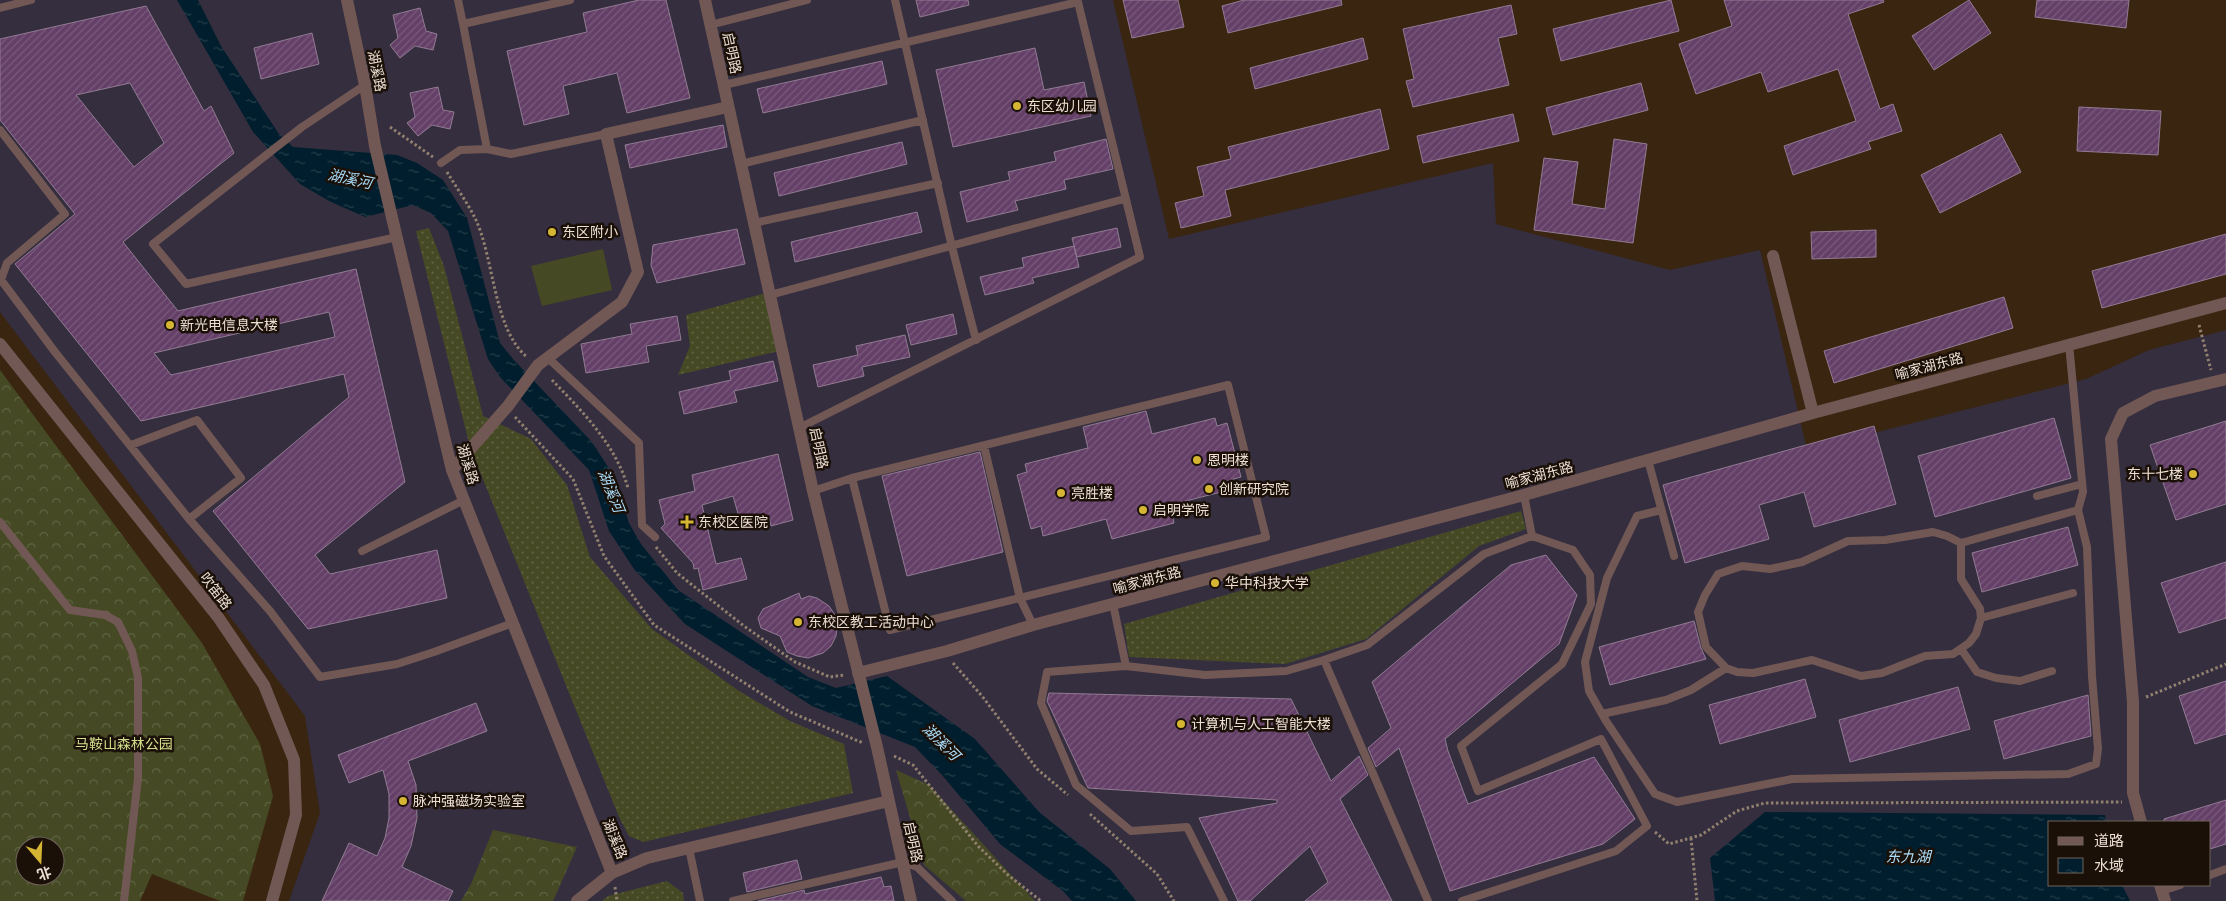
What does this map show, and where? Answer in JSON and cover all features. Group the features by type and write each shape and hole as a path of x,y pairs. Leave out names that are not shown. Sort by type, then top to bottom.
{"street":[{"name":"湖溪路","path":"347,0 365,85 375,146 452,470 612,872 577,901"},
{"name":"启明路","path":"705,0 813,491 877,748 911,901"},
{"path":"452,470 543,362 622,302 638,272 606,134 728,107"},
{"path":"1772,256 1812,413"},
{"name":"喻家湖东路","path":"858,673 947,651 1034,625 1524,495 1812,413 2226,303"},
{"name":"吹笛路","path":"0,344 218,617 264,686 294,760 296,815 272,901"},
{"path":"2141,821 2132,793 2133,702 2111,438 2123,413 2155,396 2220,381"},
{"path":"612,872 647,858 889,801"}],"lane":[{"path":"0,8 31,0"},
{"path":"458,0 487,150"},
{"path":"463,24 570,0"},
{"path":"710,25 807,0"},
{"path":"895,0 952,247 976,340"},
{"path":"724,85 1078,2 1124,199 1140,256 799,428"},
{"path":"365,85 302,127 153,244 186,284 396,238"},
{"path":"741,164 923,120"},
{"path":"0,130 65,214 8,263 0,280 55,352 189,519 270,611 320,677 398,664 513,623"},
{"path":"441,163 460,150 487,150 512,154 606,134"},
{"path":"754,223 938,183"},
{"path":"770,295 1124,199"},
{"path":"1661,510 1637,516 1607,578 1585,662 1589,691 1655,794 1677,802 1792,779 2068,774 2096,764 2098,749 2092,676 2087,547 2078,510 2083,492 2069,344"},
{"path":"543,362 639,443 642,525 655,542"},
{"path":"813,491 852,478 1228,386 1266,537 890,630 852,478"},
{"path":"131,445 197,420 241,478 189,519"},
{"path":"984,446 1020,598 1034,625"},
{"path":"1648,460 1674,556"},
{"path":"2037,496 2082,484"},
{"path":"1524,495 1532,536"},
{"path":"362,551 464,500"},
{"path":"1961,543 1961,579 1980,609 1981,618 1972,638 1953,654 1925,656 1882,673 1867,676 1851,675 1812,660 1753,673 1726,668 1706,647 1698,612 1705,595 1718,574 1742,566 1770,570 1802,562 1848,542 1885,540 1933,532 1961,543 2078,510"},
{"path":"0,522 70,610 105,615 118,622 132,652 138,678 138,778 124,901"},
{"path":"1224,901 1187,827 1131,831 1076,785 1041,703 1047,672 1126,666 1205,674 1286,671 1367,645 1484,554 1532,536 1573,550 1590,575 1591,604 1562,664 1461,746 1478,791 1601,739 1647,826 1616,851 1462,901"},
{"path":"1981,618 2073,593"},
{"path":"1113,604 1126,666"},
{"path":"1961,648 1977,672 1996,678 2020,681 2052,671"},
{"path":"1324,660 1428,901"},
{"path":"1602,714 1666,700 1691,690 1726,668"},
{"path":"689,848 700,901"},
{"path":"733,901 903,862 917,867 952,901"},
{"path":"2211,875 2226,869"},
{"path":"2162,892 2177,886"}],"path":[{"path":"390,127 441,163 476,219 506,326 522,352 543,362 589,419 623,472 628,490"},
{"path":"2195,311 2220,381"},
{"path":"507,407 573,479 604,556 654,625 790,712 913,765 978,846 1008,875 1041,901"},
{"path":"655,542 677,573 744,626 795,662 830,676 858,673"},
{"path":"947,651 957,668 982,696 1037,769 1072,799"},
{"path":"2133,702 2226,664"},
{"path":"1647,826 1669,844 1701,835 1738,811 1765,803 2135,801"},
{"path":"1086,811 1157,874 1174,901"},
{"path":"1691,838 1697,901"}],"shaded area":[{"name":"华中科技大学","path":"0,0 1113,0 1169,239 1493,163 1496,224 1670,270 1760,250 1807,450 2086,379 2149,350 2226,330 2226,901 289,901 320,813 305,716 0,312"}],"green space":[{"path":"429,228 444,266 483,416 531,439 567,485 590,557 652,629 739,691 790,721 844,744 853,793 643,842 629,836 619,817 470,447 416,231"},
{"path":"603,249 612,290 542,306 531,266"},
{"path":"766,293 779,351 678,375 690,346 686,315"},
{"name":"马鞍山森林公园","path":"0,370 202,643 260,744 273,796 243,901 220,901 152,874 140,901 0,901"},
{"path":"1521,511 1526,529 1479,546 1366,639 1285,664 1129,657 1124,624"},
{"path":"896,770 929,785 1035,901 966,901 924,865"},
{"path":"493,830 577,847 553,901 461,901 471,884"},
{"path":"667,881 683,893 684,901 602,901 608,896"}],"water":[{"name":"湖溪河","path":"177,0 198,0 221,46 279,134 293,147 397,155 417,163 443,180 467,218 500,343 592,442 615,478 629,523 641,544 678,590 808,677 836,688 887,676 975,739 1039,812 1110,869 1136,901 1072,901 1063,891 1000,844 942,775 915,747 812,706 685,624 634,569 609,531 589,470 500,377 488,359 448,231 431,213 413,205 365,217 329,201 300,184 253,132"},
{"name":"东九湖","path":"1765,812 2105,815 2106,821 2048,821 2048,886 2122,886 2130,901 1715,901 1710,858"}],"building":[{"path":"639,0 666,0 690,98 627,113 617,73 563,86 569,114 524,125 507,51 587,32 583,13"},
{"path":"916,0 968,0 969,5 920,17"},
{"path":"1123,0 1178,0 1184,27 1132,38"},
{"path":"1244,0 1341,0 1342,5 1228,33 1222,6"},
{"path":"1671,0 1679,31 1561,61 1553,29"},
{"path":"1724,0 1883,0 1884,2 1848,14 1880,109 1893,104 1902,131 1868,142 1871,149 1793,175 1784,146 1856,121 1838,69 1768,92 1761,72 1696,94 1679,44 1732,26"},
{"path":"1969,0 1991,33 1934,70 1912,36"},
{"path":"2037,0 2129,0 2126,28 2035,17"},
{"path":"1511,5 1517,34 1498,38 1509,85 1413,107 1406,81 1414,79 1403,29"},
{"name":"新光电信息大楼","path":"146,6 204,111 211,106 234,153 123,242 178,311 356,269 405,482 315,555 330,574 437,550 447,598 308,629 213,511 349,397 344,374 141,421 15,264 75,214 0,120 0,39","holes":["130,83 164,143 134,167 76,95","329,312 335,337 171,375 154,353"]},
{"path":"420,8 426,31 437,34 433,50 415,46 400,58 390,45 398,38 393,15"},
{"path":"312,33 319,64 261,79 254,48"},
{"path":"1363,38 1368,59 1255,89 1250,68"},
{"name":"东区幼儿园","path":"1035,48 1044,90 1084,82 1091,116 953,147 936,70"},
{"path":"882,61 887,84 763,113 757,89"},
{"path":"1641,83 1648,110 1553,135 1546,108"},
{"path":"438,87 443,110 454,112 450,129 432,125 418,136 407,123 415,117 410,93"},
{"path":"2079,107 2161,111 2158,155 2077,151"},
{"path":"1380,109 1389,149 1225,190 1231,216 1181,228 1175,203 1204,196 1197,167 1231,159 1228,147"},
{"path":"1513,114 1519,141 1423,163 1417,136"},
{"path":"723,125 727,147 630,168 625,145"},
{"path":"2001,134 2021,172 1940,213 1921,175"},
{"path":"1106,139 1113,169 1064,180 1066,189 1015,201 1018,210 967,222 960,192 1010,180 1008,172 1056,161 1054,152"},
{"path":"1614,139 1647,144 1633,243 1534,230 1544,158 1578,162 1572,204 1605,209"},
{"path":"902,142 907,164 779,196 774,173"},
{"path":"917,212 922,232 795,262 791,242"},
{"path":"1117,228 1121,247 1077,257 1072,238"},
{"path":"737,229 745,264 657,283 651,265 653,245"},
{"path":"1876,230 1876,257 1812,259 1811,232"},
{"path":"2226,234 2226,274 2102,308 2092,271"},
{"path":"1074,246 1079,267 1032,278 1034,283 985,295 980,277 1024,267 1022,258"},
{"path":"2004,297 2013,328 1834,383 1824,351"},
{"path":"953,314 957,334 911,345 906,325"},
{"path":"677,316 681,340 646,346 649,362 586,373 581,344 632,334 630,324"},
{"path":"905,335 910,357 862,367 864,376 818,387 813,365 858,355 856,346"},
{"path":"773,361 778,381 734,391 737,402 684,414 679,392 731,380 729,371"},
{"path":"1146,411 1152,434 1215,418 1217,426 1227,423 1241,477 1230,480 1233,489 1170,505 1174,523 1112,539 1106,519 1043,536 1041,526 1031,529 1017,475 1027,472 1025,464 1088,448 1083,427"},
{"path":"2054,418 2071,478 1935,517 1918,456"},
{"name":"东十七楼","path":"2226,421 2226,504 2176,520 2150,445"},
{"path":"1874,426 1896,504 1814,527 1804,492 1759,505 1769,539 1685,563 1663,485"},
{"path":"980,452 1003,552 907,576 882,476"},
{"name":"东校区医院","path":"778,454 793,520 771,526 769,517 741,524 733,496 702,505 716,564 741,558 747,579 703,590 698,568 694,569 693,563 661,528 665,524 659,500 695,491 692,475"},
{"path":"2068,527 2078,565 1982,592 1972,553"},
{"path":"1546,555 1577,595 1559,644 1445,739 1448,751 1468,804 1594,757 1635,819 1603,844 1450,891 1399,748 1376,767 1368,748 1391,728 1372,682 1511,565"},
{"path":"2226,562 2226,618 2179,633 2161,583"},
{"name":"东校区教工活动中心","path":"799,593 801,599 809,596 817,598 829,606 835,615 837,626 836,636 831,646 823,653 808,658 787,652 780,636 761,628 758,618 763,609"},
{"path":"1694,621 1706,659 1610,685 1599,647"},
{"path":"1805,679 1816,717 1720,744 1709,705"},
{"path":"2226,681 2226,734 2195,744 2179,696"},
{"path":"1958,687 1970,729 1850,762 1839,720"},
{"path":"1049,693 1291,699 1331,781 1359,756 1368,775 1340,799 1392,901 1305,901 1328,882 1310,846 1250,901 1238,901 1199,818 1277,803 1277,800 1088,788 1047,701"},
{"path":"2088,695 2091,736 2004,759 1994,721"},
{"name":"脉冲强磁场实验室","path":"476,703 487,731 408,761 416,785 417,818 411,846 402,867 453,891 448,901 322,901 349,843 377,856 385,838 389,818 389,794 383,770 349,783 338,755"},
{"path":"2226,800 2226,844 2211,849 2211,821 2164,821 2164,819"},
{"path":"797,860 802,879 747,892 743,873"},
{"path":"881,877 884,887 891,886 894,901 758,901 804,890 805,894"}],"place":[{"name":"东区幼儿园","path":"1017,106"},
{"name":"东区附小","path":"552,232"},
{"name":"新光电信息大楼","path":"170,325"},
{"name":"恩明楼","path":"1197,460"},
{"name":"东十七楼","path":"2193,474"},
{"name":"创新研究院","path":"1209,489"},
{"name":"亮胜楼","path":"1061,493"},
{"name":"启明学院","path":"1143,510"},
{"name":"东校区医院","path":"687,522"},
{"name":"华中科技大学","path":"1215,583"},
{"name":"东校区教工活动中心","path":"798,622"},
{"name":"计算机与人工智能大楼","path":"1181,724"},
{"name":"脉冲强磁场实验室","path":"403,801"}]}
